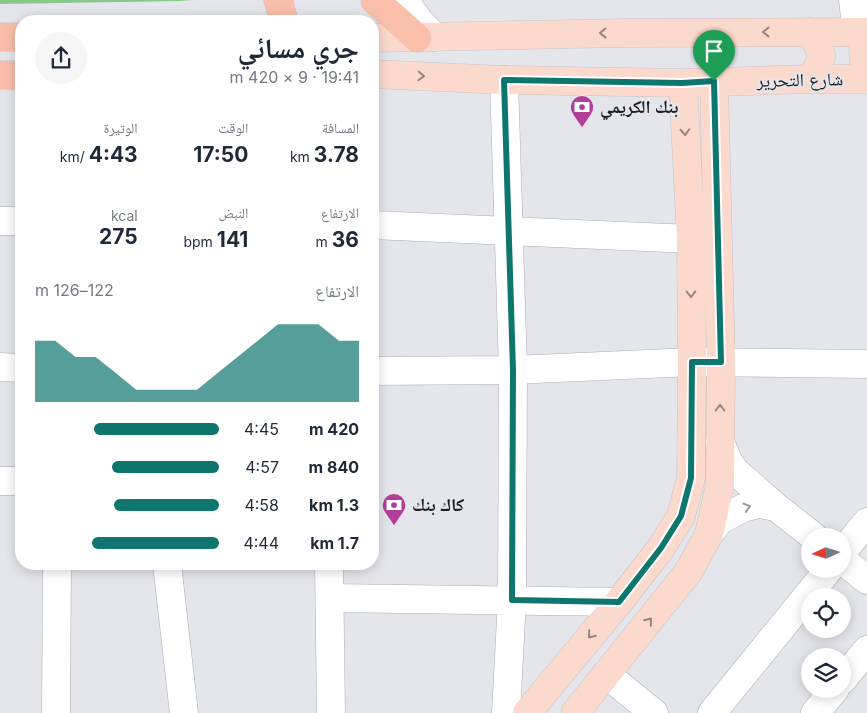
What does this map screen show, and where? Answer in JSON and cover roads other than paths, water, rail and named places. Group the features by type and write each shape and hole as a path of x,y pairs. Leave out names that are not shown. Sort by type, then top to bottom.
{"highway":[{"path":"278,0 282,15"},
{"path":"375,0 426,38"},
{"path":"0,37 15,37"},
{"path":"0,75 15,75"}],"main road":[{"path":"379,38 626,32 809,32 864,34 863,59 867,71"},
{"path":"809,32 819,46 821,56 819,67 809,79"},
{"name":"شارع التحرير","path":"379,74 504,80 682,83 867,79"},
{"path":"575,713 689,571 708,534 720,484 721,362 714,81"},
{"path":"527,713 661,548 681,516 691,478 691,240 682,83"}],"street":[{"path":"404,0 420,22 426,38"},
{"path":"853,0 864,34"},
{"path":"504,80 513,370 512,600 506,713"},
{"path":"0,221 15,221"},
{"path":"379,225 691,240"},
{"path":"379,372 513,370 692,362 867,364"},
{"path":"0,367 15,368"},
{"path":"720,442 728,461 735,471 803,528"},
{"path":"0,481 15,481"},
{"path":"708,534 720,520 743,508 759,504 776,507"},
{"path":"851,541 867,522"},
{"path":"851,567 867,580"},
{"path":"56,570 56,713"},
{"path":"168,570 184,713"},
{"path":"330,570 331,713"},
{"path":"712,713 822,578"},
{"path":"330,598 619,602"},
{"path":"851,669 867,650"},
{"path":"606,674 654,713"},
{"path":"815,713 828,698"}],"place":[{"name":"بنك الكريمي","path":"582,128"},
{"name":"كاك بنك","path":"394,526"}]}
